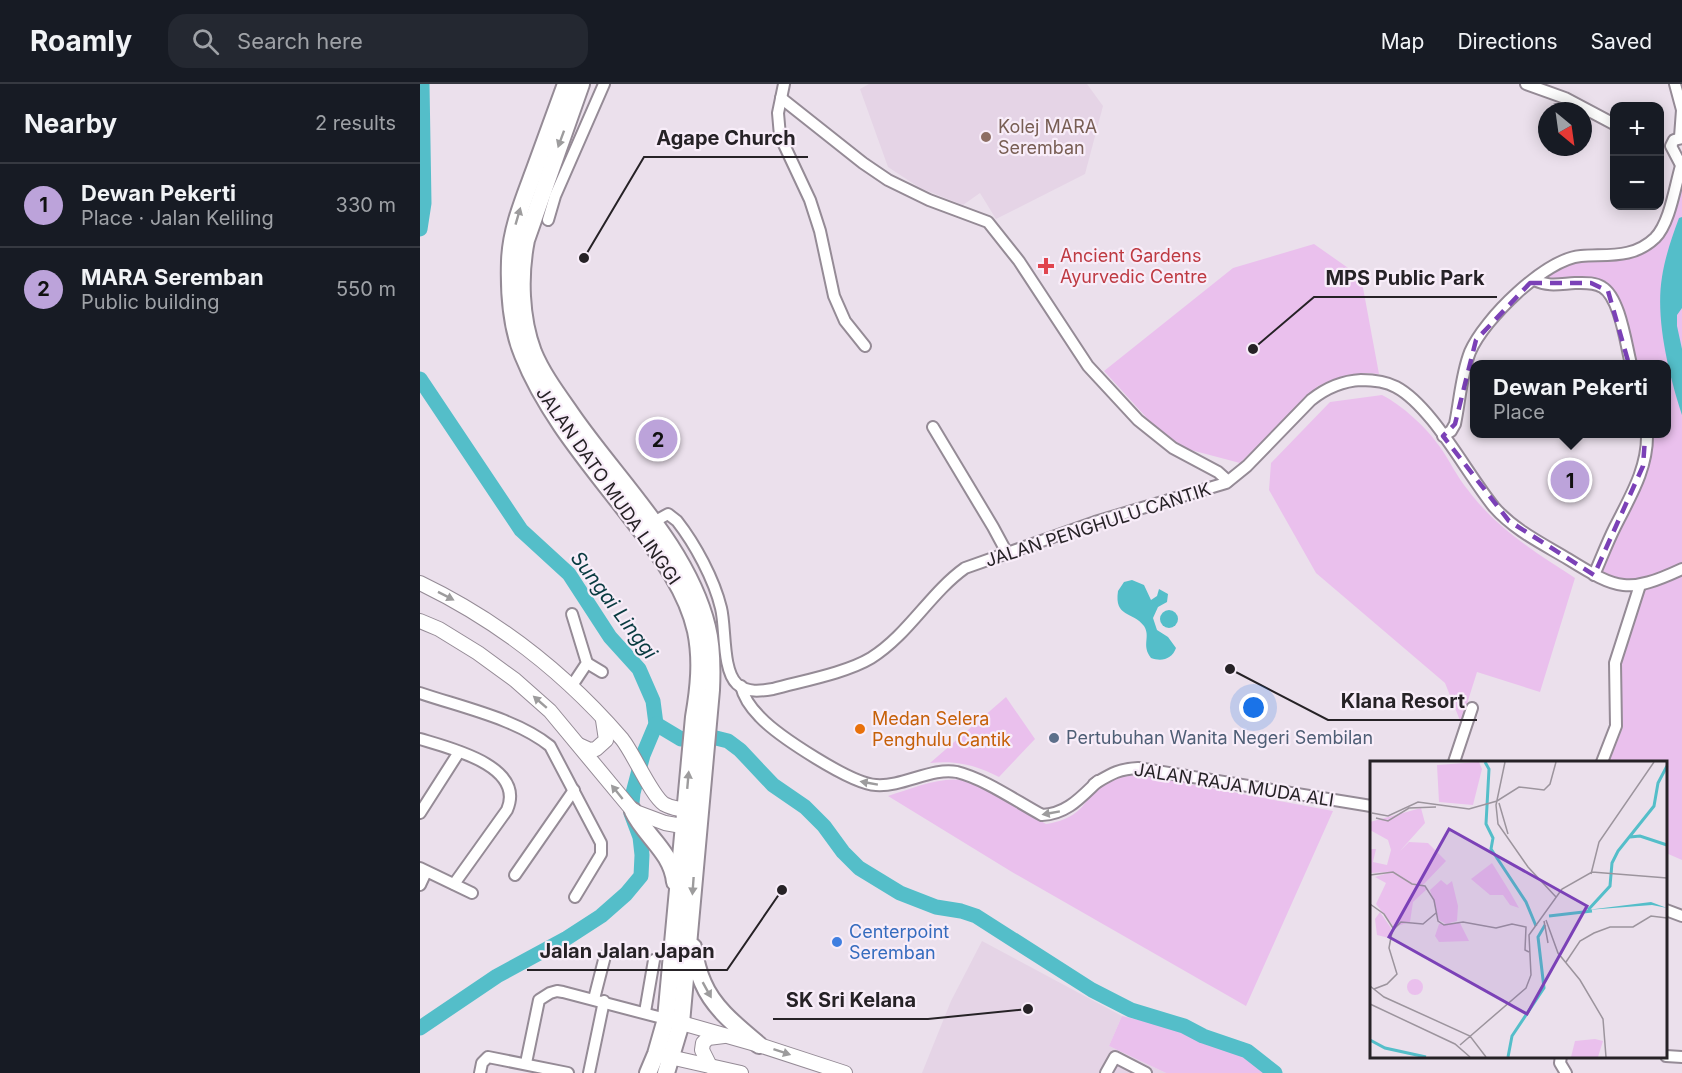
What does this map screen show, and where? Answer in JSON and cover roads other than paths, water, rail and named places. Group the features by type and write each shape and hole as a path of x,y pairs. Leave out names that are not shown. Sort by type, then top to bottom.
{"highway":[{"name":"JALAN DATO MUDA LINGGI","path":"566,84 519,213 513,237 510,286 515,326 523,355 550,405 568,433 683,567 708,628 712,668 701,717 691,819 677,898 674,1021"},
{"name":"JALAN DATO MUDA LINGGI","path":"581,84 526,240 522,262 527,333 533,352 560,399 647,526"},
{"path":"633,811 648,835 665,852 674,875 677,898"},
{"name":"JALAN DATO MUDA LINGGI","path":"648,1073 665,1062 690,934 691,819"},
{"path":"690,934 703,983 714,1002 728,1018 759,1045"}],"main road":[{"path":"420,583 471,610 512,638 571,687 625,743 656,796 664,804 691,819"},
{"path":"420,621 439,629 478,653 515,680 550,711 633,811 665,823 691,819"},
{"path":"579,745 590,750 596,749 606,740 602,718"},
{"path":"674,1021 845,1073"},
{"path":"710,1066 702,1050 703,1043 708,1038 726,1035"},
{"path":"665,1062 710,1066 741,1073"}],"street":[{"path":"549,220 555,196 604,84"},
{"path":"784,84 778,113 780,136 810,200 820,231 834,296 845,321 865,346"},
{"path":"1526,84 1565,98 1610,122"},
{"path":"1671,148 1674,140 1681,137 1682,110 1675,84"},
{"path":"781,98 862,163 888,180 929,200 988,222 1019,261 1088,366 1131,412 1164,442 1218,472 1228,482"},
{"path":"1443,436 1451,431 1455,424 1466,366 1476,340 1496,313 1534,280 1566,259 1580,256 1626,255 1636,252 1655,238 1665,221 1681,166 1671,148 1664,146"},
{"path":"1534,280 1552,286 1590,283 1608,291 1617,308 1630,360"},
{"name":"JALAN PENGHULU CANTIK","path":"741,687 760,691 773,689 855,666 890,643 951,578 965,568 1095,522 1202,492 1228,482 1247,466 1311,400 1323,391 1343,383 1373,380 1397,387 1414,401 1443,436 1484,494 1509,521 1594,575 1616,584 1640,585"},
{"path":"933,427 1007,553"},
{"path":"1594,575 1635,489 1643,466 1646,438"},
{"path":"647,526 668,514 677,521 710,577 722,609 728,664 732,677 741,687"},
{"path":"1602,761 1616,726 1615,663 1640,585 1682,569"},
{"path":"572,614 587,663 602,672"},
{"path":"571,687 587,663"},
{"name":"JALAN RAJA MUDA ALI","path":"741,687 744,698 753,710 777,732 859,782 876,785 896,784 954,771 974,777 1042,815 1067,809 1074,803 1069,804 1068,799 1098,781 1123,769 1138,768 1370,806"},
{"path":"420,693 512,724 537,735 550,746 601,843 601,854 575,897"},
{"path":"1454,761 1472,708"},
{"path":"420,738 459,752 495,769 507,784 511,800 507,810 454,884"},
{"path":"420,813 459,752"},
{"path":"514,875 574,790"},
{"path":"420,885 423,870 472,893"},
{"path":"1667,911 1682,916"},
{"path":"589,1073 605,956"},
{"path":"645,1012 654,960"},
{"path":"526,1064 539,1000 557,991 674,1021"},
{"path":"1667,1056 1682,1057"},
{"path":"480,1073 482,1063 488,1057 567,1073"},
{"path":"1106,1073 1115,1057 1146,1073"},
{"path":"1561,1058 1560,1063 1566,1073"}],"water":[{"path":"1682,217 1682,308 1677,315 1677,326 1682,349 1682,415 1671,378 1671,360 1667,360 1664,347 1660,311 1662,277 1679,218"},
{"path":"1132,580 1144,585 1151,600 1157,596 1159,589 1168,594 1167,602 1158,607 1153,618 1157,630 1168,637 1176,648 1166,659 1151,658 1147,649 1147,634 1144,626 1119,606 1118,591 1124,582"},
{"path":"1169,610 1177,615 1178,619 1173,627 1169,628 1161,623 1160,619 1165,611"}],"waterway":[{"name":"Sungai Linggi","path":"420,229 424,203 422,84"},
{"name":"Sungai Linggi","path":"420,379 521,530 569,574 610,637 639,669 653,701 656,724 643,755 633,793 631,813 640,837 641,876 626,894 601,916 567,938 497,976 420,1028"},
{"path":"656,724 681,739 716,738 728,741 740,750 773,785 805,807 859,868 900,893 936,907 976,916 1092,990 1131,1010 1184,1026 1203,1036 1247,1051 1275,1073"}],"place":[{"name":"Kolej MARA Seremban","path":"986,137"},
{"name":"Agape Church","path":"584,258"},
{"name":"Ancient Gardens Ayurvedic Centre","path":"1046,266"},
{"name":"MPS Public Park","path":"1253,349"},
{"name":"MARA Seremban","path":"658,439"},
{"name":"Dewan Pekerti","path":"1570,480"},
{"name":"Klana Resort","path":"1230,669"},
{"name":"Medan Selera Penghulu Cantik","path":"860,729"},
{"name":"Pertubuhan Wanita Negeri Sembilan","path":"1054,738"},
{"name":"Jalan Jalan Japan","path":"782,890"},
{"name":"Centerpoint Seremban","path":"837,942"},
{"name":"SK Sri Kelana","path":"1028,1009"}]}
